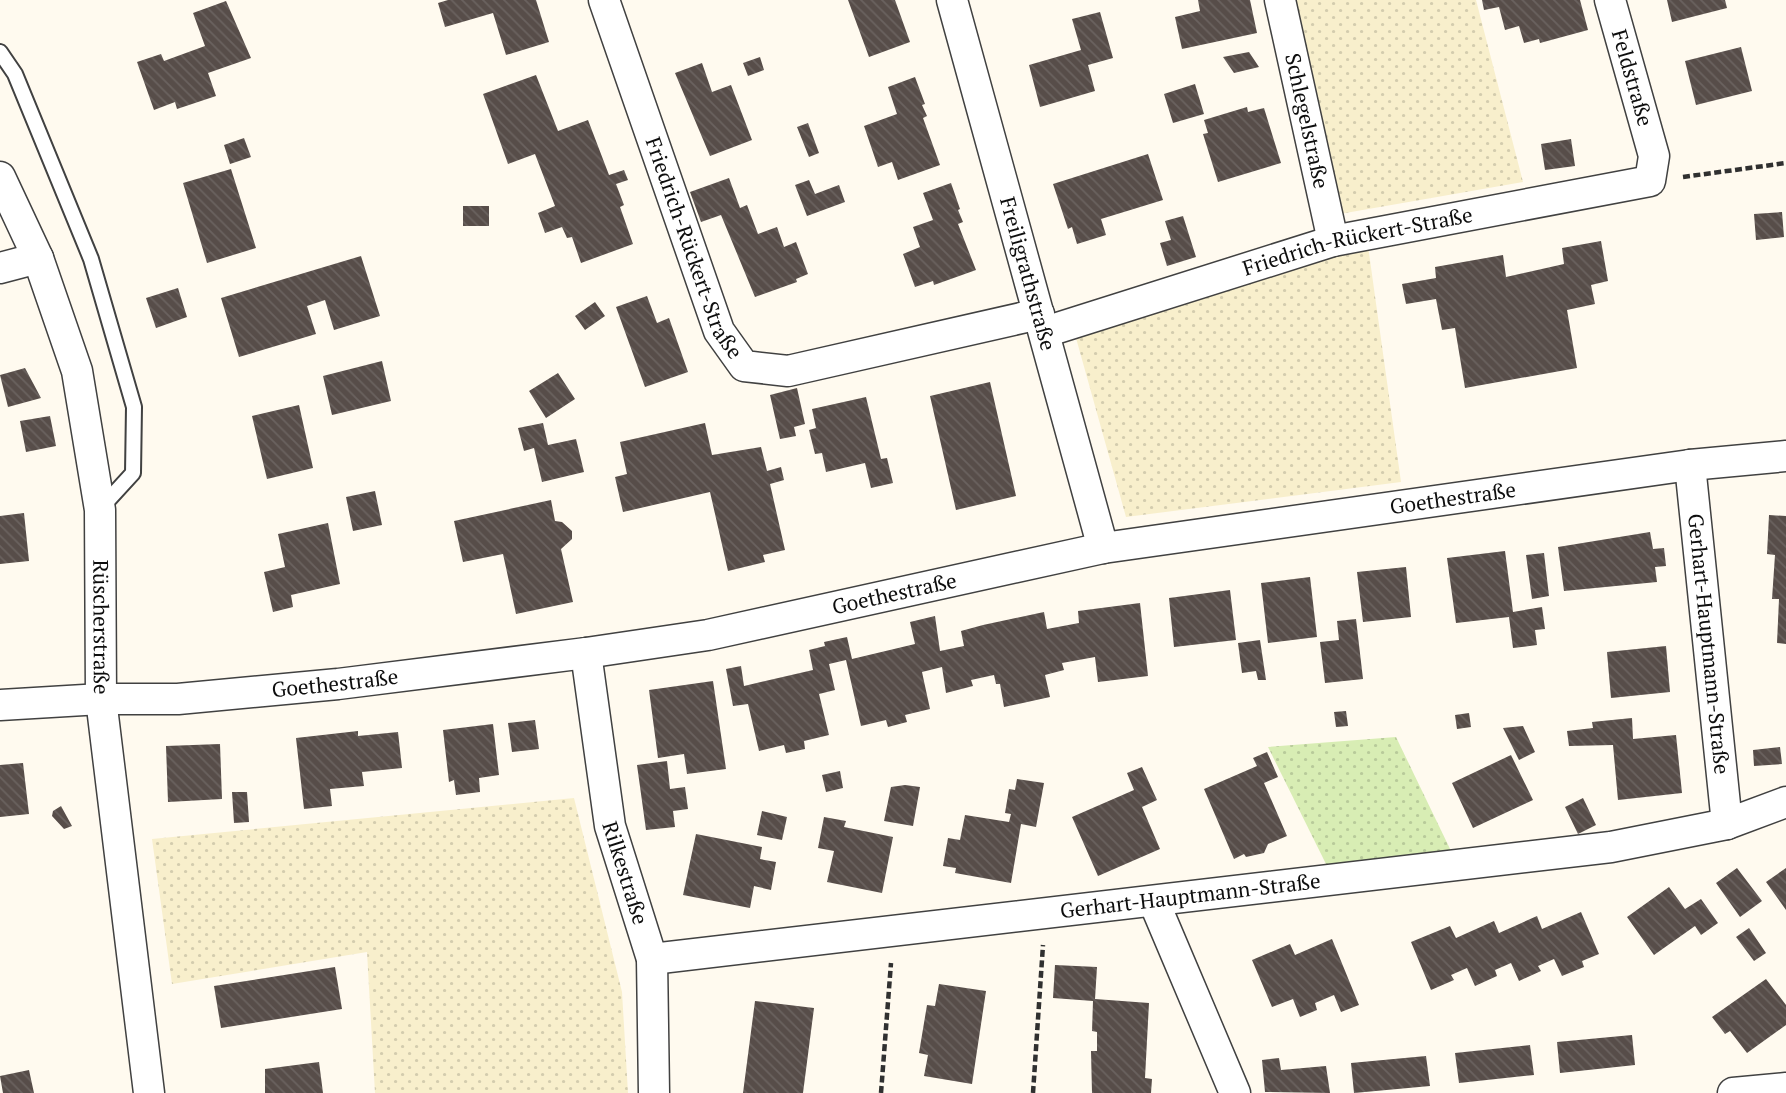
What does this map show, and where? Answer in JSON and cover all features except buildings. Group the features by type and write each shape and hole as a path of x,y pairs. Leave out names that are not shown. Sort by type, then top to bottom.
{"street":[{"name":"Friedrich-Rückert-Straße","path":"604,0 719,331 744,366 788,371 1042,323 1333,241 1652,168"},
{"name":"Freiligrathstraße","path":"952,0 1103,548"},
{"name":"Schlegelstraße","path":"1280,0 1333,241"},
{"name":"Feldstraße","path":"1610,0 1652,168"},
{"name":"Rüscherstraße","path":"0,177 38,258 77,372 100,510 101,699 149,1093"},
{"path":"0,268 38,258"},
{"name":"Goethestraße","path":"0,705 101,699 178,699 338,684 586,653 708,635 1103,548 1690,465 1786,456"},
{"name":"Gerhart-Hauptmann-Straße","path":"1690,465 1727,824"},
{"name":"Rilkestraße","path":"586,653 610,826 652,960 654,1093"},
{"name":"Gerhart-Hauptmann-Straße","path":"652,960 1611,847 1727,824 1786,802"},
{"path":"1154,902 1235,1093"},
{"path":"1733,1093 1783,1090"}],"lane":[{"path":"0,52 15,74 91,259 134,407 133,473 100,510"}],"path":[{"path":"1652,168 1786,163"},
{"path":"1033,1093 1045,913"},
{"path":"881,1093 894,931"}],"shaded area":[{"path":"1293,0 1476,0 1523,182 1334,215"},
{"path":"1368,246 1401,482 1126,517 1076,338"},
{"path":"574,798 622,992 628,1093 375,1093 367,952 172,984 152,839"}],"green space":[{"path":"1396,737 1452,853 1327,866 1268,747"}]}
